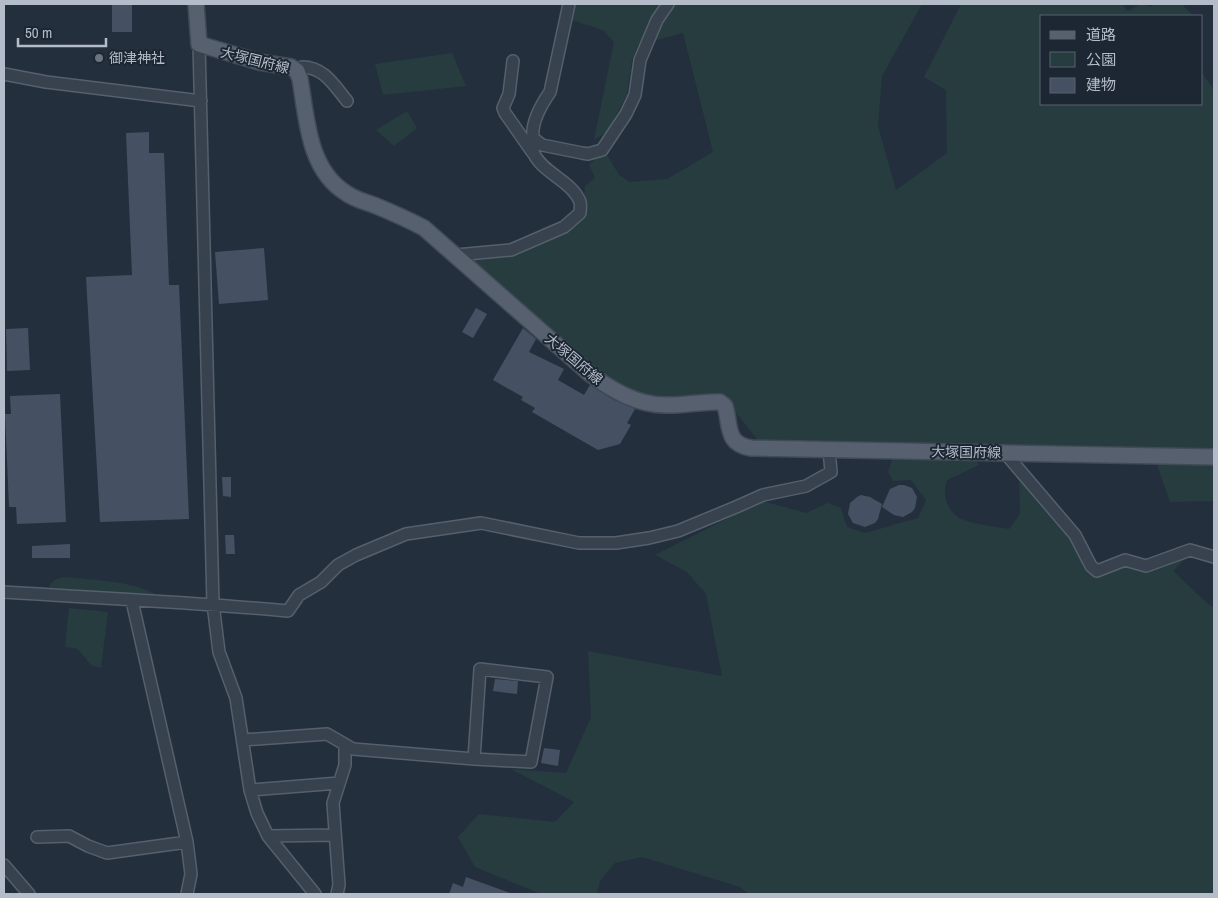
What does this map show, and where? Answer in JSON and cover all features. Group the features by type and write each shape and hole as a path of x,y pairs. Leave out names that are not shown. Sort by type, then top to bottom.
{"main road":[{"path":"196,4 199,44"},
{"name":"大塚国府線","path":"199,44 259,62 291,67 296,71 300,79 312,146 319,164 336,186 348,194 402,216 424,228 606,386 625,396 664,405 720,402 727,411 731,435 742,446 1214,457"}],"street":[{"path":"534,154 533,125 550,92 569,4"},
{"path":"532,138 542,145 582,153 595,153 602,150 635,95 640,60 657,20 668,4"},
{"path":"199,44 213,604 219,652 234,692 250,790 257,813 268,836 315,894"},
{"path":"456,255 511,250 564,227 580,213 580,202 574,192 541,164 505,113 503,108 508,94 513,61"},
{"path":"296,71 302,67 316,69 329,78 347,102"},
{"path":"4,74 46,82 201,101"},
{"path":"4,592 288,610 299,595 321,582 338,565 356,555 406,534 481,523 579,543 616,543 649,538 696,524 764,494 806,486 832,472 829,449"},
{"path":"1005,453 1075,535 1091,566 1097,571 1124,560 1146,566 1190,550 1214,557"},
{"path":"132,601 187,842 191,874 187,894"},
{"path":"243,740 327,734 353,748 474,760 531,762 547,677 480,668 474,760"},
{"path":"337,894 339,885 333,803 345,765 345,745"},
{"path":"250,790 339,783"},
{"path":"268,836 335,835"},
{"path":"37,838 69,836 107,853 187,842"},
{"path":"4,865 29,894"}],"green space":[{"path":"572,4 922,4 882,76 878,126 896,190 947,153 946,90 924,77 961,4 1122,4 1128,11 1141,4 1152,7 1153,4 1182,4 1192,15 1040,15 1040,105 1203,105 1203,74 1214,90 1214,451 757,439 730,405 647,396 608,380 473,263 474,260 515,253 579,222 583,212 585,186 595,178 589,165 598,156 607,155 619,175 630,182 667,179 713,152 683,33 638,45 632,60 627,95 607,132 594,140 614,42 603,30 571,20"},
{"path":"452,53 466,86 383,95 375,64"},
{"path":"407,111 417,128 394,146 376,130"},
{"path":"893,458 975,458 979,465 947,480 945,496 948,506 963,520 1009,529 1020,514 1019,477 1072,539 1085,571 1096,576 1128,566 1146,573 1187,557 1173,571 1208,604 1214,607 1214,894 749,894 740,887 642,857 615,863 600,881 597,894 541,894 475,867 458,837 479,814 555,822 574,802 511,769 566,773 591,717 588,651 722,676 706,594 687,572 655,555 762,501 806,513 828,503 841,508 847,527 865,533 918,518 926,500 911,480 893,481 888,472"},
{"path":"1214,464 1214,501 1170,502 1157,465"},
{"path":"66,577 127,584 149,591 157,596 157,598 48,589 55,580"},
{"path":"69,608 108,612 101,668 91,665 78,649 65,647"}],"building":[{"path":"112,4 132,4 132,32 112,32"},
{"path":"149,132 149,153 164,153 169,285 179,285 189,519 100,522 86,277 132,275 126,133"},
{"path":"264,248 268,300 219,304 215,252"},
{"path":"476,308 487,314 473,338 462,332"},
{"path":"28,328 30,370 7,371 6,329"},
{"path":"523,328 536,339 529,352 564,369 558,380 584,395 590,385 612,399 635,409 627,423 631,425 620,444 598,450 532,412 535,408 521,400 523,397 493,380"},
{"path":"60,394 66,522 17,524 16,507 9,507 5,414 11,414 10,396"},
{"path":"222,477 231,477 231,497 223,496"},
{"path":"899,485 912,488 917,497 915,508 903,517 894,515 882,507 890,489"},
{"path":"861,495 870,497 882,504 878,519 875,523 865,527 853,523 848,514 850,503"},
{"path":"225,535 234,535 235,554 226,554"},
{"path":"70,544 70,558 32,558 32,546"},
{"path":"495,679 518,681 517,694 493,691"},
{"path":"544,748 560,750 558,766 541,763"},
{"path":"466,877 510,894 449,894 453,883 463,887"}],"place":[{"name":"御津神社","path":"99,58"}]}
